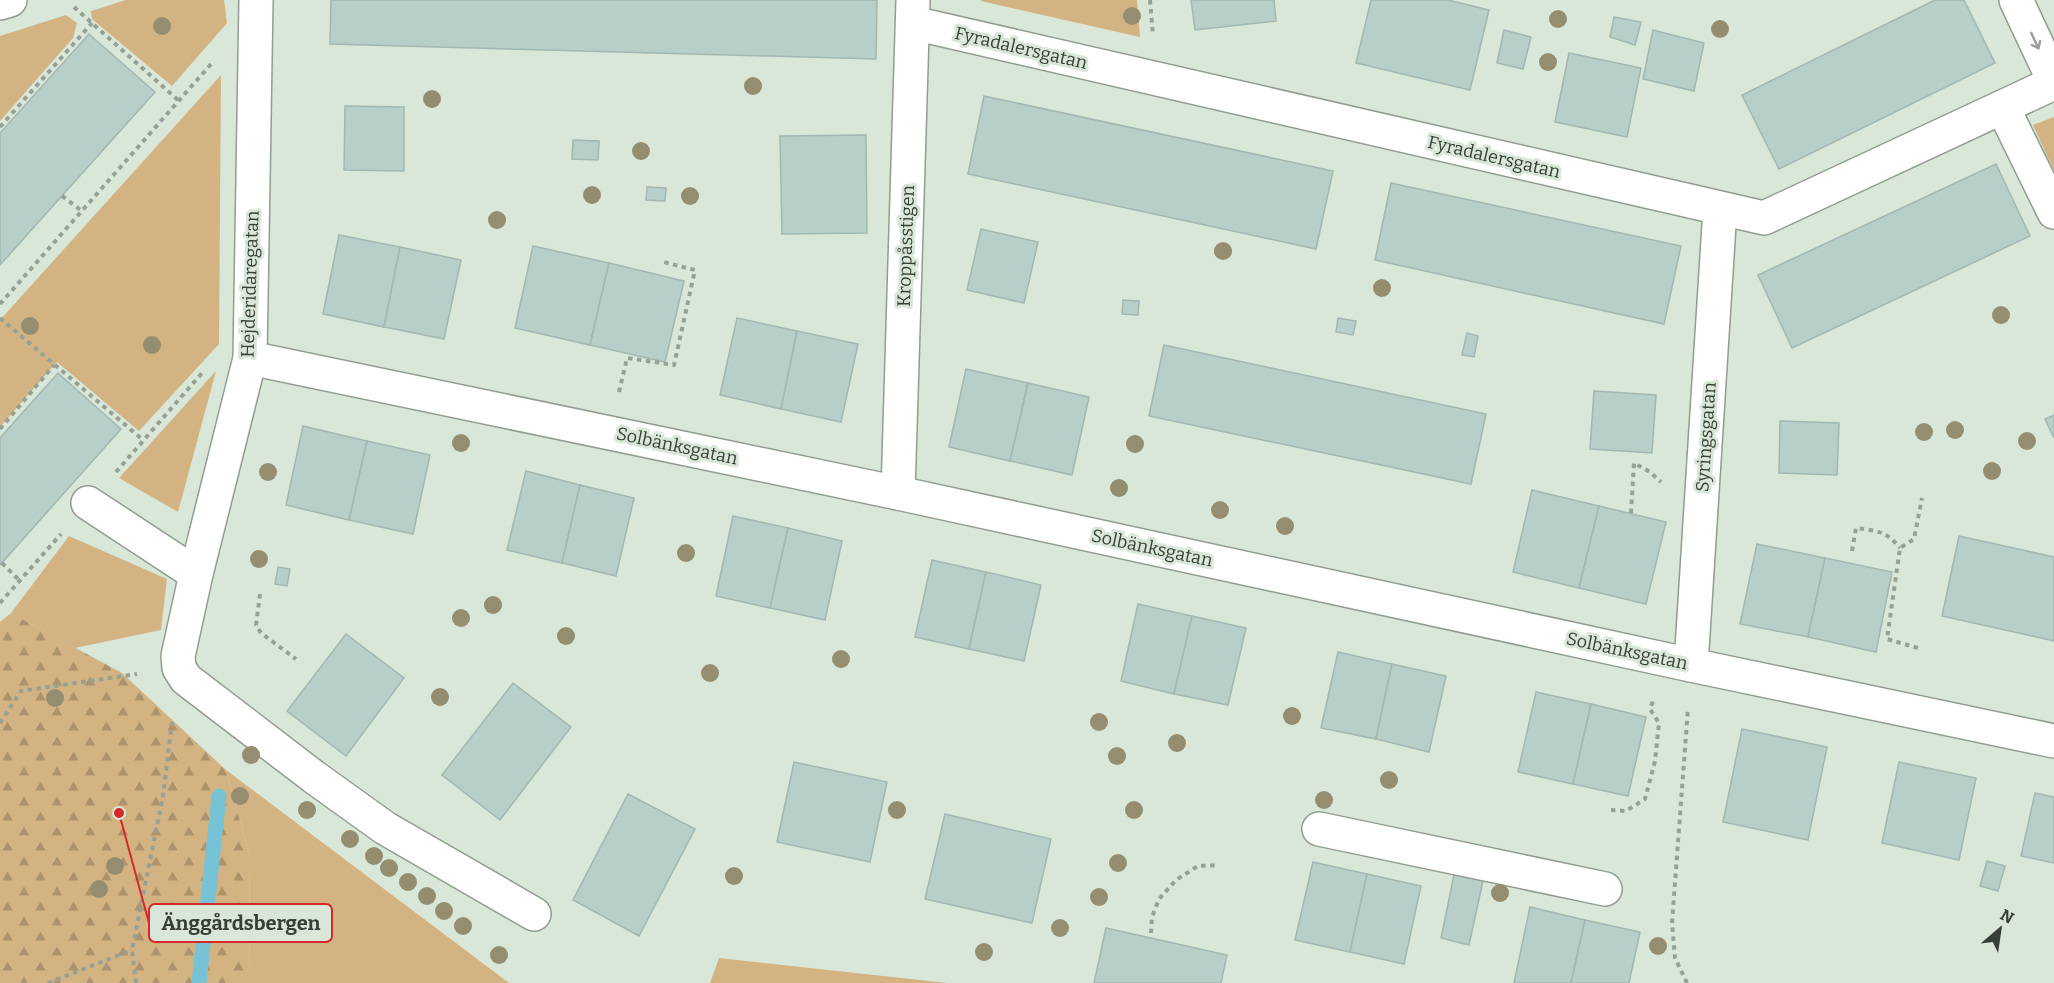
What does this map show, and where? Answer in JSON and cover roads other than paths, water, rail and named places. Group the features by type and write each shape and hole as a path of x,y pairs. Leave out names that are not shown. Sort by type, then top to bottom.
{"street":[{"path":"0,3 10,0"},
{"name":"Hejderidaregatan","path":"256,0 250,358 196,573 178,656 179,668 186,679 385,828 534,914"},
{"path":"2016,0 2054,82"},
{"name":"Fyradalersgatan","path":"913,12 1764,218 2003,108 2054,82"},
{"name":"Kroppåsstigen","path":"898,493 913,12"},
{"path":"2003,108 2054,212"},
{"name":"Syringsgatan","path":"1691,665 1720,209"},
{"name":"Solbänksgatan","path":"250,358 898,493 1691,665 2054,741"},
{"path":"88,503 196,573"},
{"path":"1319,829 1605,889"}],"waterway":[{"path":"199,983 219,796"}],"place":[{"name":"Änggårdsbergen","path":"119,813"}]}
